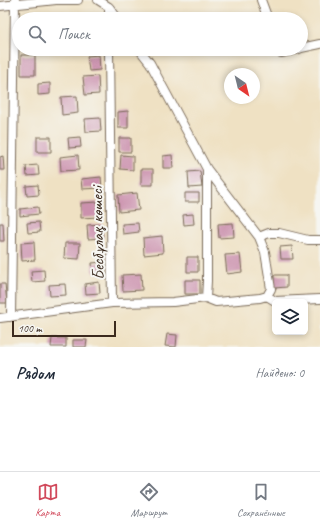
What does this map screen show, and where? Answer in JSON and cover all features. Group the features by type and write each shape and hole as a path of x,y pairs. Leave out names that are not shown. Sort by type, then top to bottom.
{"street":[{"path":"0,6 15,3 78,0"},
{"path":"98,0 109,7 113,12"},
{"path":"260,0 265,12"},
{"path":"109,7 109,12"},
{"path":"308,47 320,44"},
{"path":"11,317 14,56"},
{"name":"Бесбұлақ көшесі","path":"0,318 112,303 109,56"},
{"path":"112,303 173,302 206,298 216,302 260,298 267,296 271,289 265,252 259,238 207,169 150,63 144,56"},
{"path":"206,298 207,169"},
{"path":"259,238 269,233 279,233 308,240 320,240"},
{"path":"267,296 275,301 320,299"}],"building":[{"path":"21,56 35,56 35,75 21,75"},
{"path":"87,56 99,56 100,70 89,71"},
{"path":"98,76 99,94 85,95 83,77"},
{"path":"50,83 50,94 38,95 38,84"},
{"path":"77,96 78,113 62,115 61,97"},
{"path":"128,111 128,128 118,128 118,112"},
{"path":"100,118 101,131 86,132 85,119"},
{"path":"37,137 51,137 51,152 37,152"},
{"path":"80,137 81,147 69,148 68,138"},
{"path":"119,138 131,138 131,152 119,152"},
{"path":"78,155 79,170 61,171 60,157"},
{"path":"121,155 133,156 133,170 120,169"},
{"path":"172,155 173,168 163,168 163,156"},
{"path":"3,156 4,170 0,170 0,157"},
{"path":"38,165 39,175 27,176 26,166"},
{"path":"141,169 153,169 153,185 141,185"},
{"path":"200,171 202,187 189,188 188,172"},
{"path":"101,177 102,188 82,189 81,179"},
{"path":"38,185 39,195 27,196 26,186"},
{"path":"137,193 139,210 119,212 118,195"},
{"path":"185,193 199,193 199,202 185,202"},
{"path":"98,202 98,217 81,218 81,203"},
{"path":"38,207 39,214 20,216 20,209"},
{"path":"193,214 194,224 184,225 183,215"},
{"path":"39,222 40,232 28,233 27,223"},
{"path":"0,223 3,223 4,241 0,241"},
{"path":"138,223 139,232 123,234 122,224"},
{"path":"233,223 234,237 219,238 218,224"},
{"path":"102,224 103,238 88,239 87,225"},
{"path":"162,236 163,253 144,255 143,238"},
{"path":"34,242 35,260 22,261 21,243"},
{"path":"65,243 80,243 79,259 64,258"},
{"path":"292,246 293,259 281,259 280,247"},
{"path":"240,254 242,272 227,274 225,255"},
{"path":"187,257 198,257 198,272 187,272"},
{"path":"102,262 103,272 93,273 92,263"},
{"path":"44,270 45,281 32,282 31,271"},
{"path":"141,274 142,290 123,291 122,275"},
{"path":"274,275 287,275 287,287 274,288"},
{"path":"185,280 200,280 200,294 185,294"},
{"path":"99,282 100,293 86,294 85,284"},
{"path":"0,284 5,284 7,303 0,303"},
{"path":"65,284 66,295 50,296 49,285"},
{"path":"167,334 177,335 176,347 165,346"},
{"path":"52,338 66,338 66,347 51,347"},
{"path":"73,340 87,340 86,347 73,347"}]}
